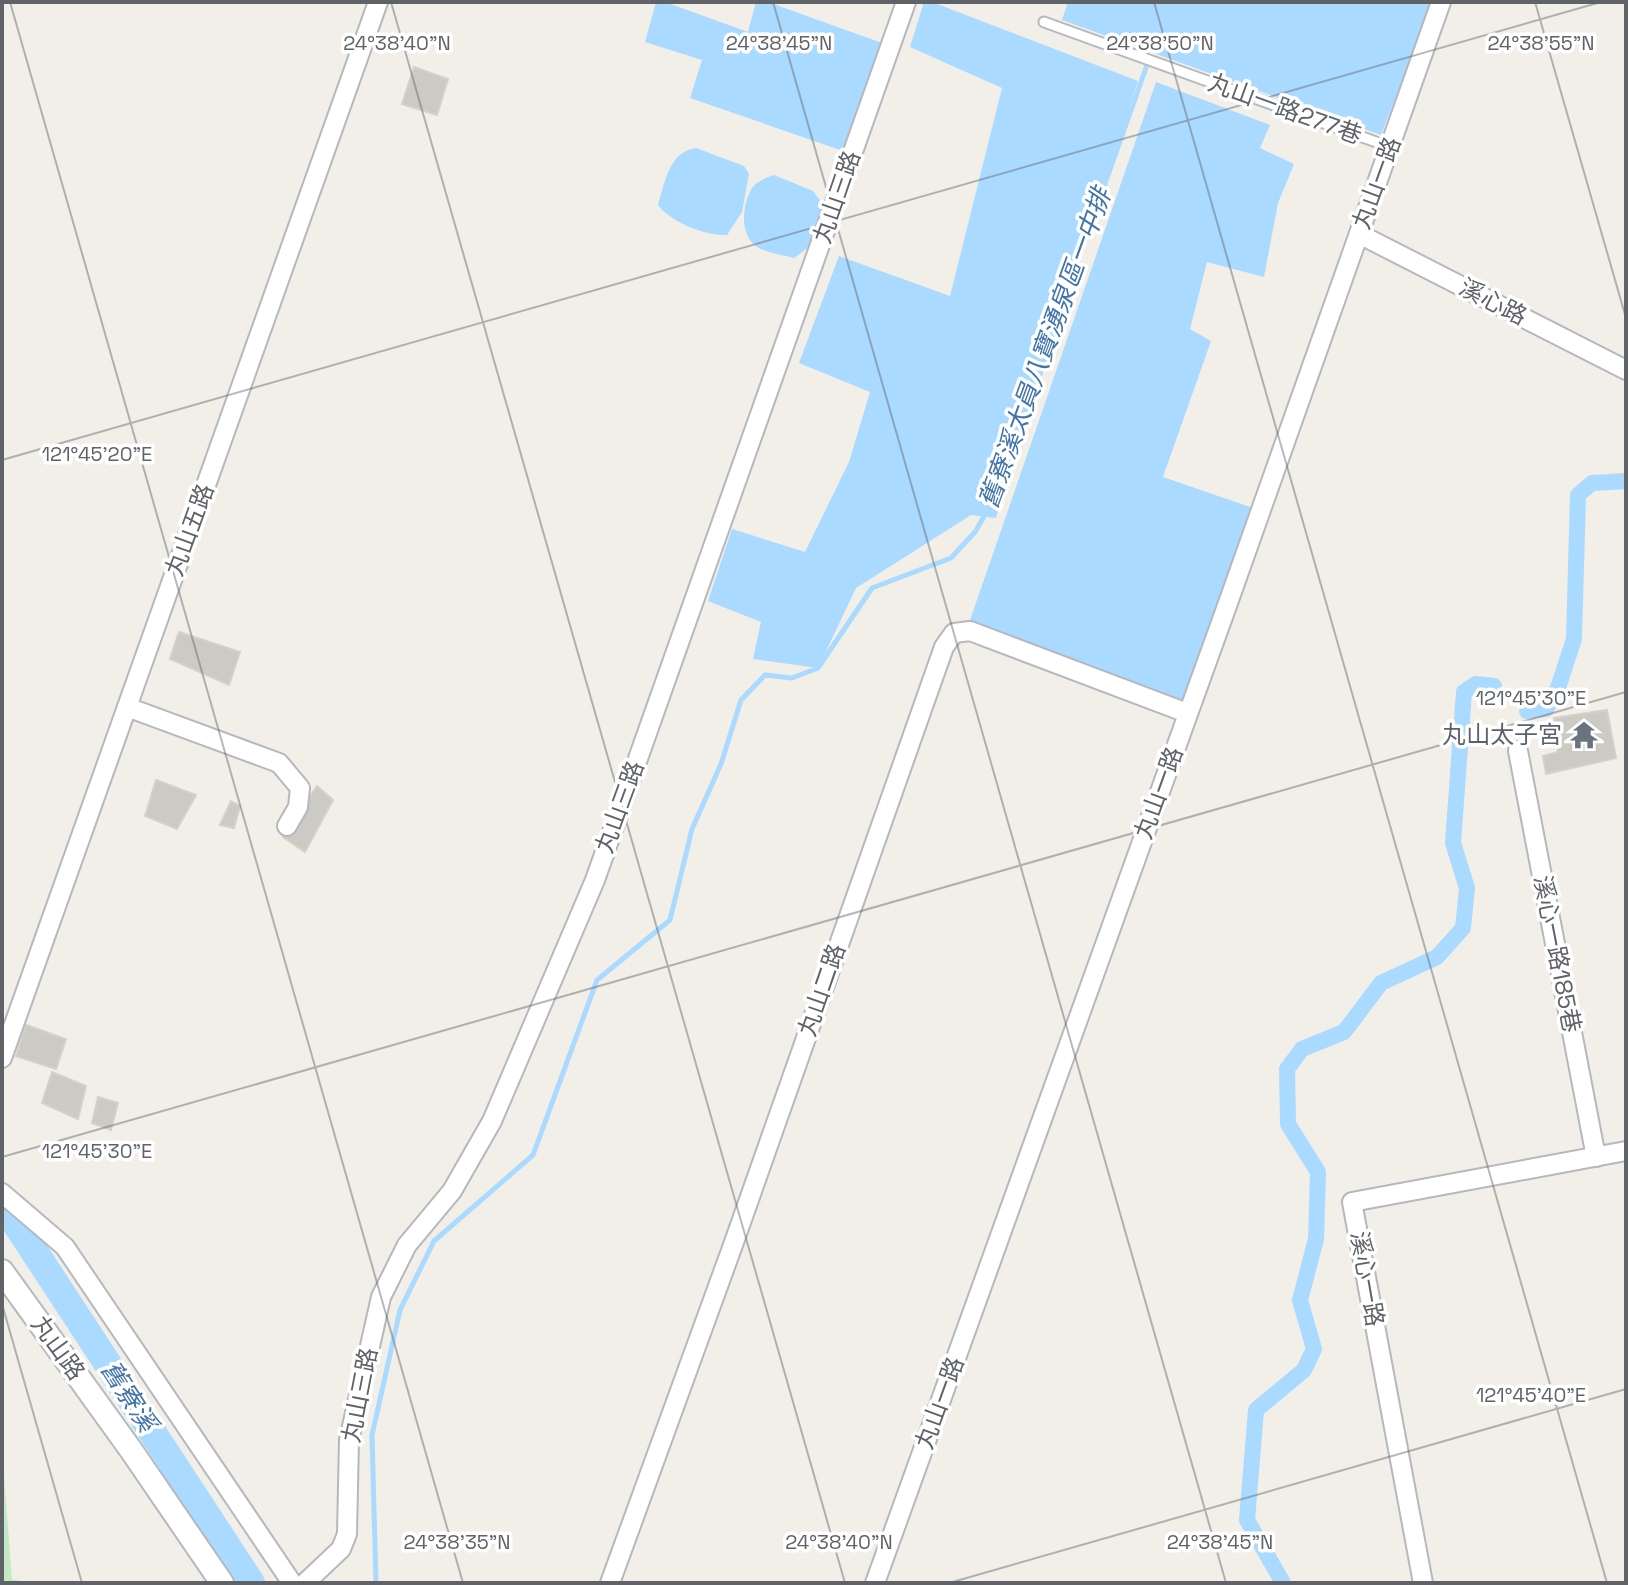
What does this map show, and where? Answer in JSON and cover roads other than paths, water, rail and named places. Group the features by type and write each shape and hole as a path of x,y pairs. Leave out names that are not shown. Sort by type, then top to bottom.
{"street":[{"name":"丸山五路","path":"2,1058 378,2"},
{"name":"丸山三路","path":"305,1583 341,1549 347,1534 349,1440 381,1297 407,1245 452,1191 492,1121 595,880 906,2"},
{"name":"丸山一路","path":"875,1583 1441,2"},
{"name":"溪心路","path":"1359,234 1626,370"},
{"name":"丸山二路","path":"610,1583 944,647 954,633 970,631 1187,713"},
{"path":"127,707 279,763 300,788 298,807 287,826"},
{"name":"溪心一路185巷","path":"1518,751 1596,1157"},
{"name":"溪心一路","path":"1423,1583 1352,1202 1626,1151"},
{"path":"2,1193 65,1247 292,1583"},
{"name":"丸山路","path":"2,1271 122,1437 222,1583"}],"lane":[{"name":"丸山一路277巷","path":"1044,22 1390,147"}],"water":[{"path":"656,2 665,2 748,32 756,2 768,2 882,43 846,152 690,98 702,60 645,42"},
{"path":"924,2 932,2 1138,81 996,518 971,515 856,588 818,668 753,659 761,622 708,601 732,529 805,552 849,462 870,392 799,363 839,256 950,296 1002,88 910,47"},
{"path":"1068,2 1433,2 1381,135 1062,20"},
{"path":"1156,82 1270,125 1260,148 1294,164 1278,203 1264,277 1207,262 1190,329 1211,341 1163,477 1253,508 1184,703 968,626"},
{"path":"696,148 744,166 749,174 742,212 727,235 689,227 658,205 674,162 680,155"},
{"path":"774,175 813,191 822,203 824,218 816,242 794,258 757,247 751,242 745,228 744,211 752,188"}],"waterway":[{"name":"舊寮溪太員八寶湧泉區一中排","path":"1102,192 1147,65"},
{"path":"1527,711 1546,709 1558,688 1574,639 1578,495 1592,483 1626,481"},
{"name":"舊寮溪太員八寶湧泉區一中排","path":"376,1583 372,1435 400,1310 434,1241 533,1155 597,980 670,920 692,829 721,764 741,700 765,675 792,678 818,668 872,588 951,558 975,532 986,513"},
{"path":"1283,1583 1247,1520 1256,1410 1304,1370 1314,1349 1300,1300 1316,1239 1318,1172 1288,1124 1287,1069 1302,1049 1344,1032 1381,983 1437,957 1463,928 1467,888 1453,843 1464,692 1476,684 1494,686"},
{"name":"舊寮溪","path":"2,1213 13,1219 251,1583"}],"place":[{"name":"丸山太子宮","path":"1584,735"}]}
